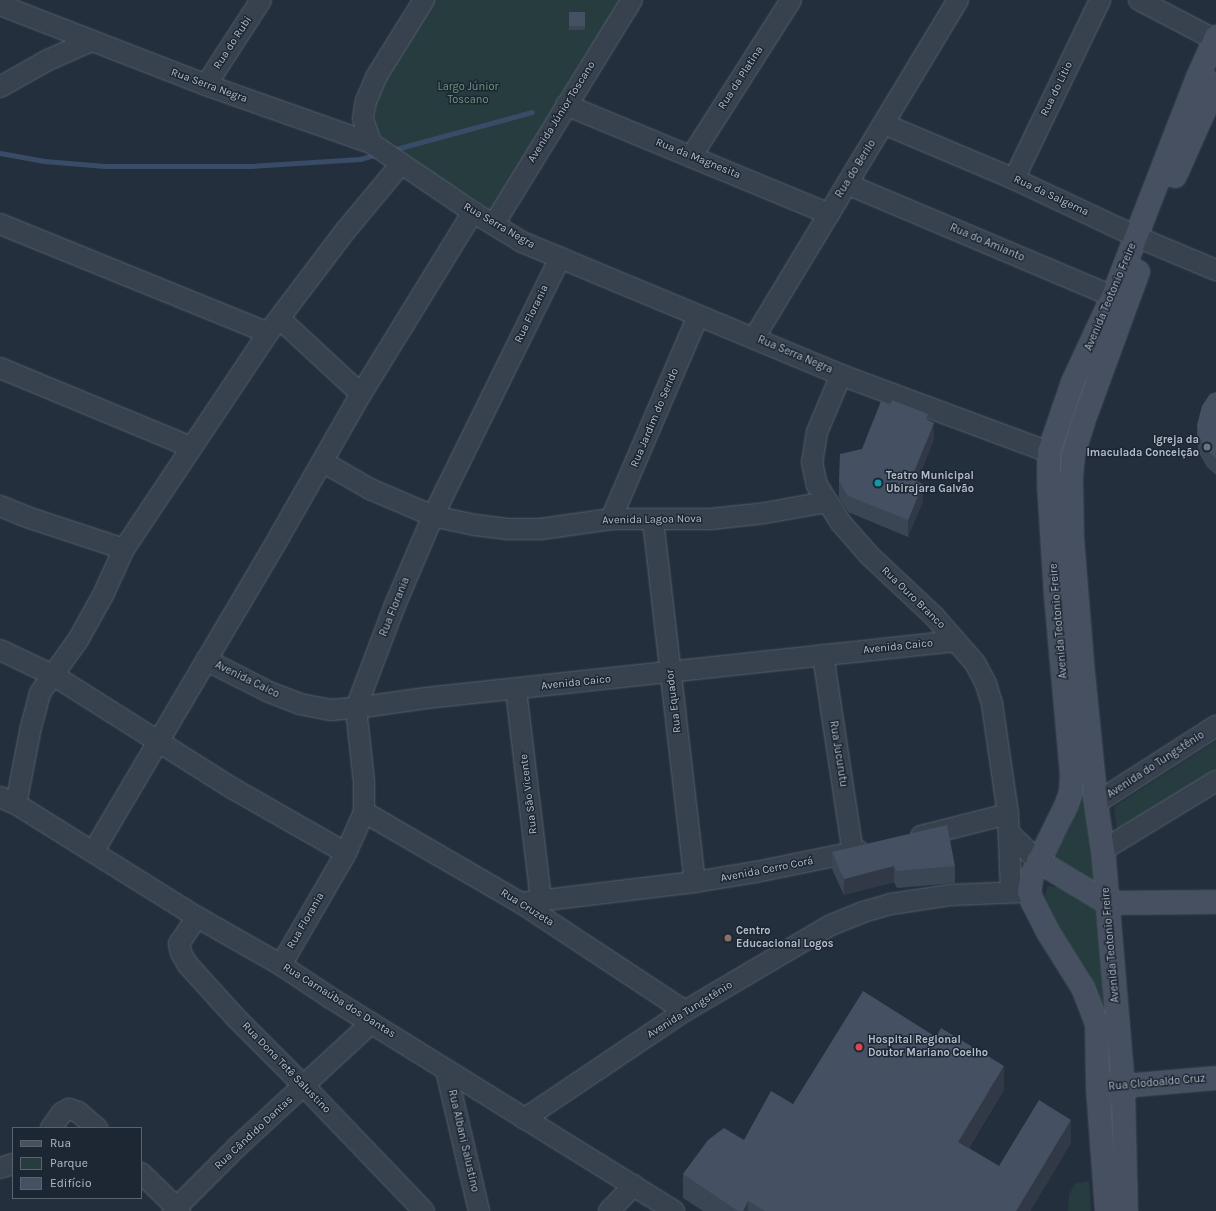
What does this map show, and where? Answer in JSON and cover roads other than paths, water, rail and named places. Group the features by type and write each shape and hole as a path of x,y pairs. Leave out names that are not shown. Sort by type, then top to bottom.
{"street":[{"name":"Rua do Rubi","path":"206,85 261,0"},
{"path":"371,143 362,119 366,101 376,77 424,0"},
{"name":"Avenida Júnior Toscano","path":"494,224 632,0"},
{"name":"Rua da Platina","path":"691,156 791,0"},
{"name":"Rua do Berilo","path":"754,338 958,0"},
{"name":"Rua do Lítio","path":"1014,179 1100,0"},
{"path":"1139,0 1216,38"},
{"name":"Rua Serra Negra","path":"0,5 206,85 371,143 473,212 522,242 841,375 1049,452"},
{"name":"Avenida Teotonio Freire","path":"1107,1211 1098,1088 1096,1024 1083,988 1048,932 1033,903 1020,892 1032,875 1038,861 1061,820 1071,792 1071,478 1073,455 1120,299 1216,38"},
{"path":"0,87 48,60 91,41"},
{"name":"Avenida Teotonio Freire","path":"1142,239 1175,176 1216,87"},
{"name":"Rua da Magnesita","path":"566,105 829,214"},
{"name":"Rua da Salgema","path":"884,124 1014,179 1142,239 1216,270"},
{"path":"8,801 40,693 78,640 103,595 124,549 274,326 346,230 401,164"},
{"name":"Rua do Amianto","path":"847,184 1120,299"},
{"path":"93,852 323,462 361,394 473,212"},
{"path":"0,224 274,326 361,394"},
{"name":"Rua Florania","path":"281,965 346,853 364,812 364,782 356,708 395,605 433,516 560,258"},
{"name":"Avenida Teotonio Freire","path":"1120,299 1073,382 1049,452 1049,485 1071,648 1103,850 1123,1086 1126,1211"},
{"name":"Rua Jardim do Serido","path":"611,519 698,316"},
{"path":"0,368 191,448"},
{"name":"Rua Ouro Branco","path":"841,375 817,432 812,462 817,485 841,523 870,556 934,616 975,663 986,684 992,704 1008,814 1009,834 1020,892"},
{"name":"Avenida Lagoa Nova","path":"323,462 370,489 433,516 509,529 542,529 611,519 711,519 765,513 827,502"},
{"path":"0,506 27,517 124,549"},
{"name":"Rua Equador","path":"653,520 695,882"},
{"name":"Avenida Caico","path":"206,660 269,692 300,704 331,710 426,698 516,690 956,641"},
{"path":"0,650 53,676 232,788 346,853"},
{"name":"Rua Jucurutu","path":"823,655 853,853"},
{"name":"Rua São Vicente","path":"516,690 541,899"},
{"name":"Avenida do Tungstênio","path":"1096,803 1216,726"},
{"path":"1103,850 1216,781"},
{"name":"Rua Carnaúba dos Dantas","path":"8,801 197,917 281,965 524,1119 634,1185 669,1210"},
{"name":"Rua Cruzeta","path":"364,812 521,902 685,1012"},
{"path":"900,841 1008,814"},
{"path":"1009,834 1038,861 1108,903 1216,902"},
{"name":"Avenida Cerro Corá","path":"521,902 695,882 853,853 877,847"},
{"name":"Avenida Tungstênio","path":"524,1119 685,1012 831,926 863,912 891,904 951,895 1020,892"},
{"name":"Rua Dona Tetê Salustino","path":"197,917 179,944 181,954 188,965 238,1019 424,1211"},
{"name":"Rua Cândido Dantas","path":"176,1210 239,1145 371,1023"},
{"name":"Rua Albani Salustino","path":"446,1070 479,1211"},
{"name":"Rua Clodoaldo Cruz","path":"1098,1088 1216,1078"},
{"path":"52,1127 62,1113 69,1109 78,1112 96,1127"},
{"path":"0,1168 12,1164"},
{"path":"142,1174 176,1210"},
{"path":"609,1211 634,1185"}],"waterway":[{"path":"392,150 532,112"},
{"path":"0,153 44,161 105,166 250,166 360,159 377,154"}],"place":[{"name":"Igreja da Imaculada Conceição","path":"1207,447"},
{"name":"Teatro Municipal Ubirajara Galvão","path":"878,483"},
{"name":"Centro Educacional Logos","path":"728,938"},
{"name":"Hospital Regional Doutor Mariano Coelho","path":"859,1047"}],"park label":[{"name":"Largo Júnior Toscano","path":"468,94"}]}
